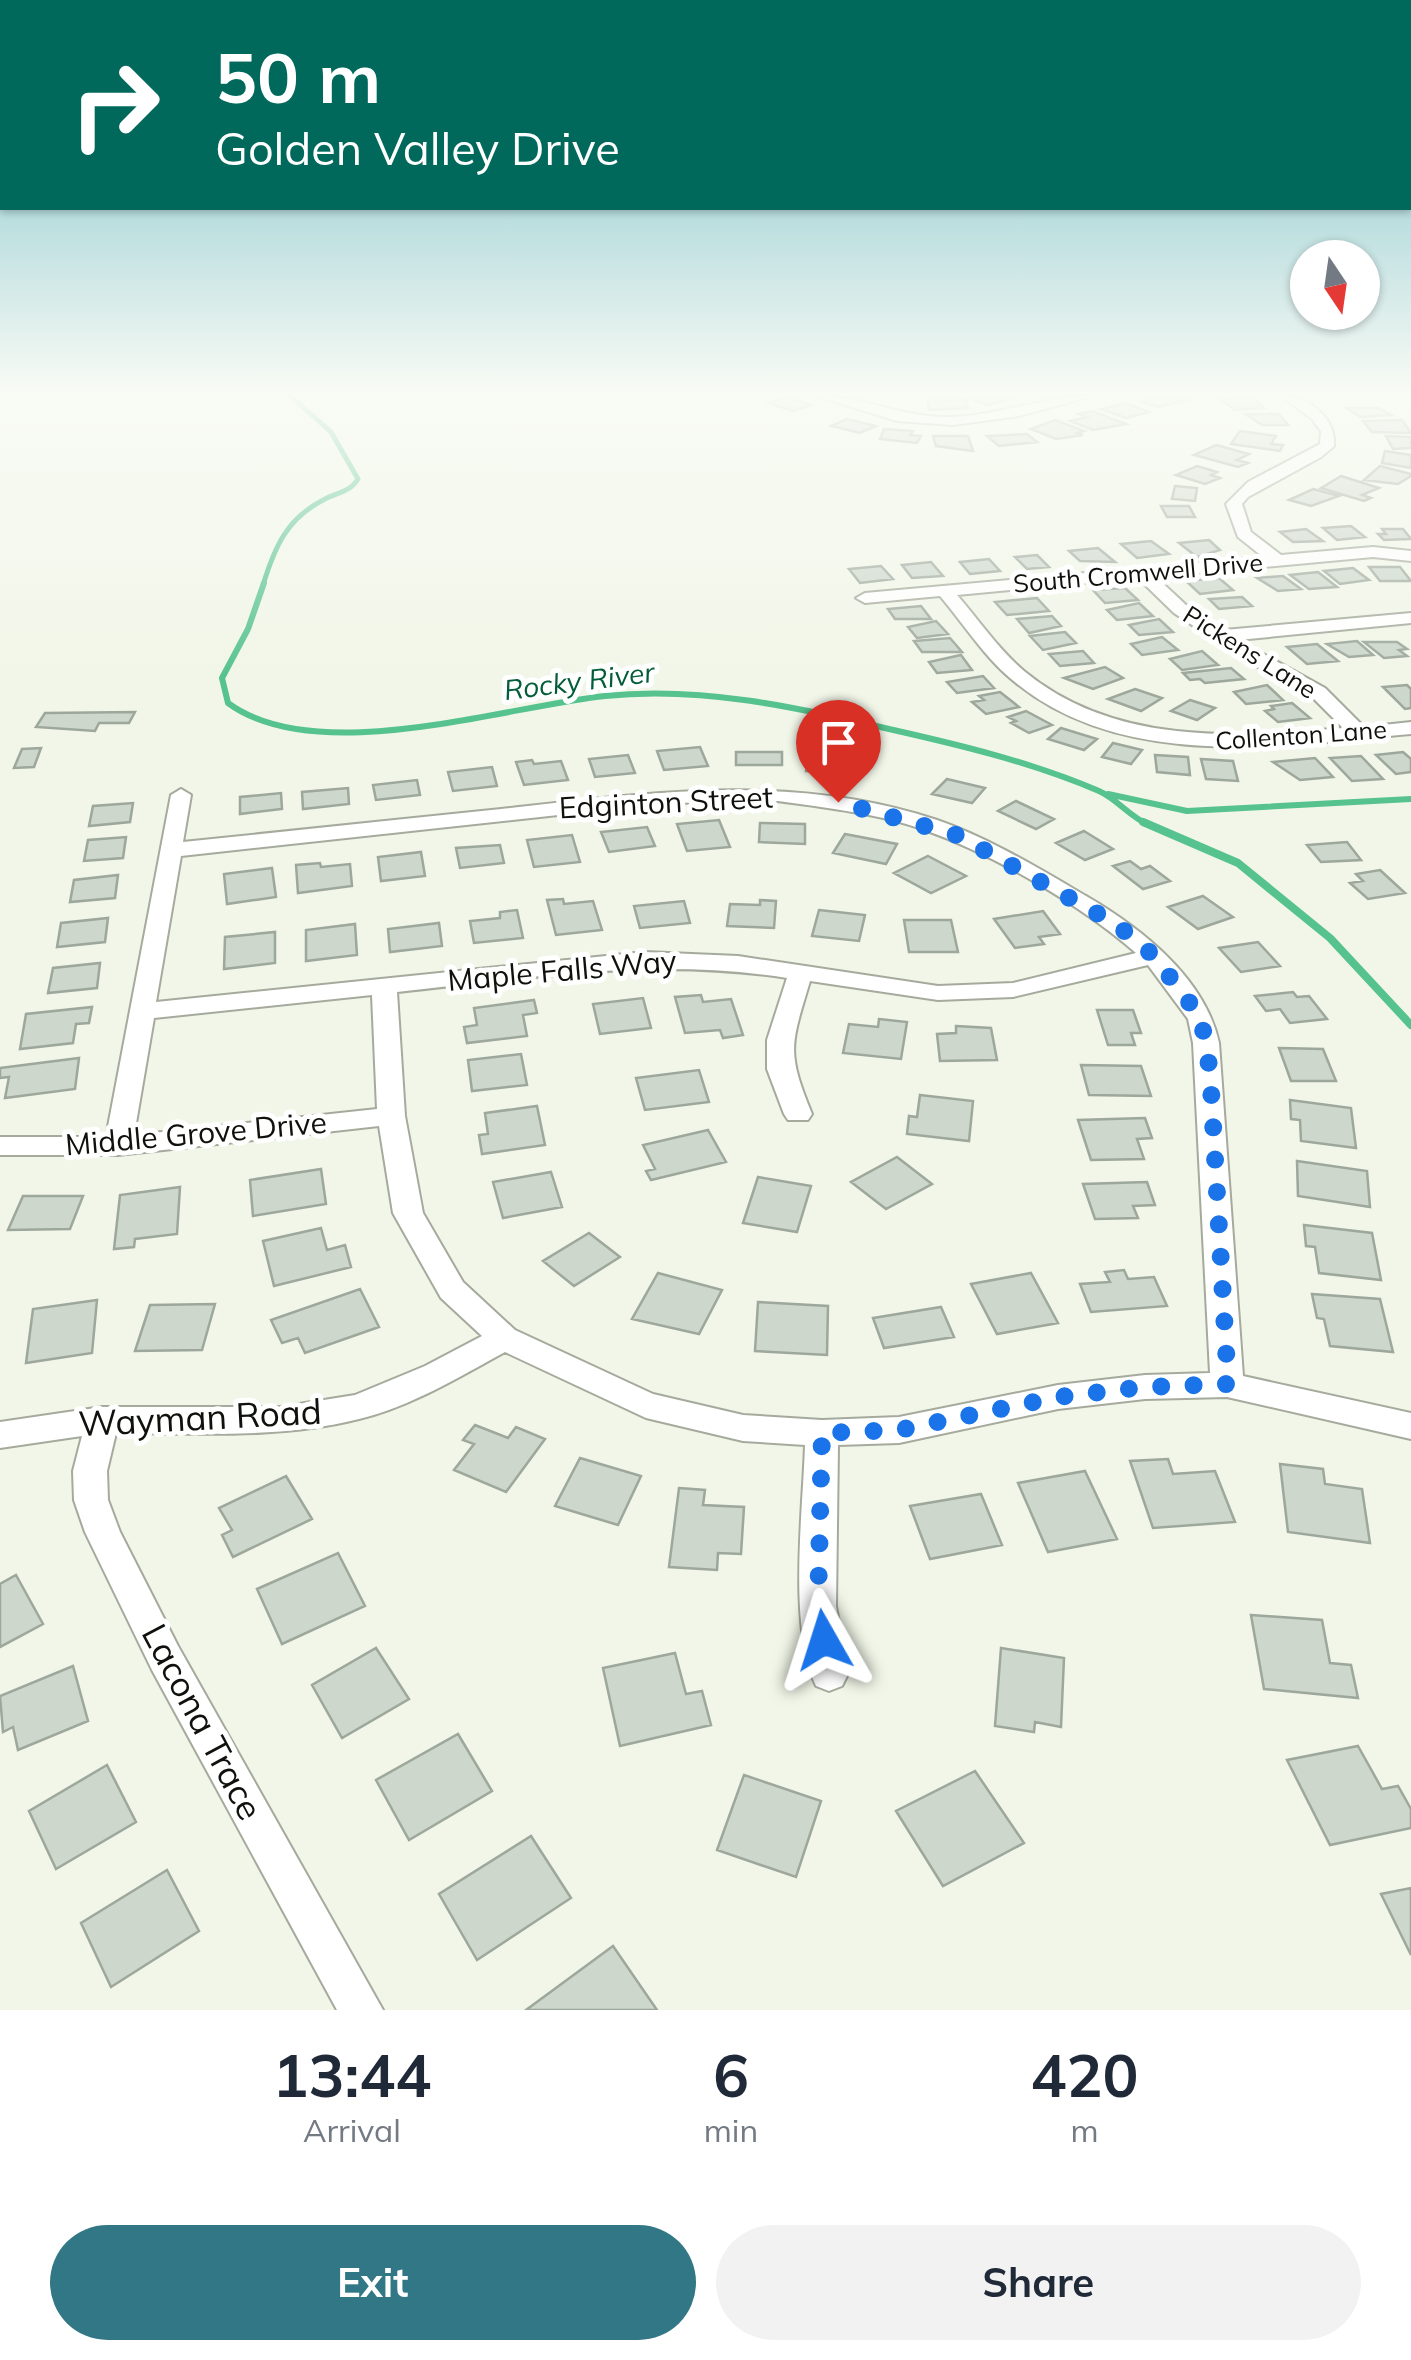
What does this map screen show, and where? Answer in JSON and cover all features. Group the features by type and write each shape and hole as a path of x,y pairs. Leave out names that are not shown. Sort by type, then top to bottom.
{"street":[{"path":"1247,490 1234,504 1244,534 1277,560"},
{"name":"South Cromwell Drive","path":"866,598 1373,552 1411,556"},
{"name":"Pickens Lane","path":"1142,573 1180,609 1248,656 1318,692 1358,732"},
{"name":"Collenton Lane","path":"945,590 1017,674 1086,716 1136,730 1207,742 1411,728"},
{"path":"1221,636 1411,618"},
{"path":"118,1146 181,795"},
{"name":"Edginton Street","path":"174,850 668,797 778,795 868,808 957,835 1116,924 1154,956 1201,1018 1208,1057 1228,1384"},
{"name":"Maple Falls Way","path":"144,1011 645,959 738,963 938,992 976,992 1046,984 1154,956"},
{"path":"798,1114 780,1069 780,1040 801,971"},
{"path":"384,986 392,1116 408,1213 452,1290 504,1338 646,1405 743,1428 822,1433 899,1430 1058,1397 1144,1387 1228,1384 1411,1426"},
{"name":"Middle Grove Drive","path":"0,1146 118,1146 392,1116"},
{"name":"Wayman Road","path":"0,1435 102,1420 280,1420 359,1407 436,1375 504,1338"},
{"name":"Lacona Trace","path":"102,1420 90,1486 102,1532 165,1658 361,2010"},
{"path":"822,1433 818,1606 829,1674"}],"building":[{"path":"1174,490 1197,490 1195,501 1172,499"},
{"path":"1311,490 1339,496 1311,506 1289,500"},
{"path":"1327,490 1375,490 1362,495 1371,498 1364,501"},
{"path":"1161,506 1189,506 1195,517 1167,517"},
{"path":"1351,526 1365,537 1337,540 1323,528"},
{"path":"1306,529 1323,541 1293,542 1280,532"},
{"path":"1382,529 1403,529 1411,539 1384,540 1378,534 1386,534"},
{"path":"1209,540 1220,550 1197,557 1179,543"},
{"path":"1151,541 1169,554 1137,558 1121,544"},
{"path":"1098,548 1115,562 1080,561 1069,551"},
{"path":"1037,555 1049,567 1027,569 1015,557"},
{"path":"989,559 1000,571 970,574 960,562"},
{"path":"931,562 943,576 912,578 902,565"},
{"path":"881,566 893,579 860,583 849,569"},
{"path":"1369,567 1400,567 1411,581 1380,581"},
{"path":"1353,568 1369,580 1340,584 1324,571"},
{"path":"1318,572 1337,587 1309,589 1290,575"},
{"path":"1283,576 1301,589 1278,591 1257,578"},
{"path":"1219,578 1233,590 1200,594 1186,581"},
{"path":"1125,588 1138,600 1105,603 1093,590"},
{"path":"1242,597 1252,606 1219,609 1209,599"},
{"path":"1037,598 1049,611 1007,615 995,602"},
{"path":"1139,603 1153,616 1117,620 1107,610"},
{"path":"921,606 931,619 895,619 888,609"},
{"path":"1052,616 1061,626 1029,633 1017,619"},
{"path":"1159,619 1173,632 1139,635 1129,625"},
{"path":"936,621 948,634 917,638 908,627"},
{"path":"1065,632 1076,643 1043,650 1030,636"},
{"path":"1162,637 1178,650 1142,655 1131,644"},
{"path":"950,638 962,652 922,652 914,641"},
{"path":"1357,641 1373,655 1349,657 1327,644"},
{"path":"1364,642 1397,642 1407,649 1399,650 1407,656 1384,658"},
{"path":"1317,644 1338,661 1307,664 1287,647"},
{"path":"1083,651 1094,663 1060,666 1049,654"},
{"path":"1202,651 1218,665 1182,670 1170,659"},
{"path":"961,655 972,670 937,673 929,662"},
{"path":"1105,667 1123,678 1093,689 1064,678"},
{"path":"1231,668 1244,679 1205,683 1190,680 1183,673"},
{"path":"983,676 994,688 957,693 947,682"},
{"path":"1267,685 1283,700 1246,704 1234,692"},
{"path":"1407,685 1411,689 1411,708 1405,709 1383,687"},
{"path":"1135,689 1162,698 1141,711 1108,699"},
{"path":"1000,692 1019,707 986,714 972,702 984,700 979,696"},
{"path":"1190,700 1215,708 1197,720 1171,711"},
{"path":"1292,703 1310,718 1278,722 1265,711 1274,709 1271,706"},
{"path":"1026,711 1052,725 1029,733 1011,723 1016,721 1008,717"},
{"path":"135,712 129,723 99,723 95,731 36,727 45,713"},
{"path":"1061,728 1097,739 1084,750 1048,739"},
{"path":"1113,743 1142,750 1131,764 1102,757"},
{"path":"700,747 708,766 664,770 657,751"},
{"path":"41,748 34,767 14,768 22,749"},
{"path":"736,752 782,752 782,765 736,765"},
{"path":"1403,752 1411,759 1411,772 1396,774 1376,755"},
{"path":"809,754 853,756 851,774 806,771"},
{"path":"628,755 635,773 595,777 589,759"},
{"path":"1155,755 1188,757 1190,775 1157,772"},
{"path":"1361,756 1383,779 1352,781 1330,758"},
{"path":"1315,758 1333,777 1300,780 1273,762"},
{"path":"1201,759 1233,761 1238,781 1206,779"},
{"path":"532,760 534,764 561,761 568,780 524,785 516,762"},
{"path":"492,767 497,786 453,791 448,772"},
{"path":"947,779 985,788 972,803 932,794"},
{"path":"417,780 420,795 376,800 373,785"},
{"path":"348,788 349,804 303,809 302,792"},
{"path":"281,793 282,809 240,814 240,797"},
{"path":"1016,801 1054,819 1036,829 998,811"},
{"path":"133,803 130,822 89,826 93,806"},
{"path":"719,820 730,847 687,851 677,824"},
{"path":"760,823 805,824 805,844 759,842"},
{"path":"647,827 655,846 609,852 601,832"},
{"path":"1084,831 1113,849 1085,860 1056,843"},
{"path":"845,834 897,844 886,864 833,853"},
{"path":"572,835 580,862 534,867 527,840"},
{"path":"126,837 123,858 84,861 88,840"},
{"path":"1347,842 1361,860 1321,862 1307,845"},
{"path":"500,845 504,863 460,868 456,848"},
{"path":"421,852 425,876 381,881 378,857"},
{"path":"928,856 966,876 931,893 894,873"},
{"path":"1130,861 1141,869 1150,866 1170,881 1143,889 1113,866"},
{"path":"320,863 321,867 350,864 352,886 298,893 296,865"},
{"path":"272,868 276,897 227,904 224,874"},
{"path":"1380,870 1405,893 1368,899 1350,883 1363,881 1356,874"},
{"path":"118,875 115,898 70,902 74,880"},
{"path":"1203,896 1233,917 1198,929 1168,907"},
{"path":"563,899 564,904 593,901 602,930 556,935 547,900"},
{"path":"760,900 776,901 774,928 727,926 730,904 760,905"},
{"path":"684,901 690,923 640,928 634,906"},
{"path":"517,910 523,938 474,943 470,921 500,918 500,912"},
{"path":"819,910 865,915 859,941 812,936"},
{"path":"1043,911 1060,934 1039,937 1044,944 1015,948 994,919"},
{"path":"108,918 105,942 57,947 61,923"},
{"path":"904,920 951,920 958,952 909,952"},
{"path":"439,923 442,946 390,952 388,929"},
{"path":"355,924 357,955 306,961 306,930"},
{"path":"275,932 275,963 224,969 225,937"},
{"path":"1258,942 1280,966 1241,972 1219,948"},
{"path":"100,963 97,988 48,993 53,968"},
{"path":"1293,992 1297,997 1309,996 1327,1019 1290,1023 1280,1009 1266,1011 1255,996"},
{"path":"701,995 703,1002 731,999 743,1035 723,1038 720,1030 685,1033 675,997"},
{"path":"643,998 651,1028 600,1034 593,1004"},
{"path":"534,1000 537,1013 523,1015 527,1036 467,1043 464,1027 477,1025 474,1008"},
{"path":"92,1007 89,1023 76,1024 73,1043 20,1049 26,1014"},
{"path":"1097,1010 1133,1010 1141,1033 1131,1033 1135,1045 1108,1045"},
{"path":"879,1019 907,1022 901,1059 843,1053 849,1024 878,1027"},
{"path":"956,1026 991,1028 997,1060 940,1061 937,1034 956,1033"},
{"path":"1279,1048 1323,1049 1336,1081 1291,1081"},
{"path":"521,1054 527,1085 472,1091 468,1060"},
{"path":"79,1058 75,1089 5,1098 9,1077 0,1078 0,1068"},
{"path":"1081,1065 1141,1066 1151,1096 1089,1095"},
{"path":"699,1070 709,1102 645,1110 636,1078"},
{"path":"920,1095 973,1101 969,1141 907,1134 909,1116 917,1117"},
{"path":"1290,1100 1351,1108 1356,1148 1301,1141 1300,1120 1291,1119"},
{"path":"537,1106 545,1145 482,1154 479,1135 488,1134 485,1113"},
{"path":"1145,1118 1152,1138 1137,1139 1144,1159 1091,1160 1078,1120"},
{"path":"708,1130 726,1162 651,1180 646,1171 655,1169 643,1145"},
{"path":"897,1157 932,1184 886,1209 851,1182"},
{"path":"1297,1161 1367,1171 1370,1207 1298,1196"},
{"path":"321,1169 326,1204 253,1216 250,1180"},
{"path":"551,1172 562,1207 503,1218 493,1182"},
{"path":"758,1177 811,1186 797,1232 743,1223"},
{"path":"1147,1182 1155,1205 1133,1206 1138,1218 1095,1219 1083,1184"},
{"path":"180,1187 177,1234 135,1239 134,1247 114,1249 120,1195"},
{"path":"23,1196 83,1196 70,1229 8,1230"},
{"path":"1304,1225 1372,1233 1381,1280 1319,1273 1315,1247 1306,1246"},
{"path":"321,1228 327,1250 345,1245 351,1267 274,1286 263,1241"},
{"path":"589,1233 620,1257 574,1286 543,1261"},
{"path":"1124,1270 1128,1279 1154,1277 1167,1306 1091,1312 1080,1284 1110,1282 1105,1272"},
{"path":"658,1273 722,1290 699,1334 632,1319"},
{"path":"1031,1273 1058,1323 997,1334 971,1284"},
{"path":"360,1289 379,1327 305,1353 298,1338 282,1343 271,1320"},
{"path":"1312,1294 1380,1299 1393,1352 1330,1346 1324,1319 1317,1318"},
{"path":"97,1300 92,1353 26,1363 33,1309"},
{"path":"758,1302 828,1306 827,1355 755,1351"},
{"path":"215,1304 202,1350 135,1351 150,1305"},
{"path":"941,1307 954,1337 884,1348 873,1318"},
{"path":"475,1425 508,1438 516,1427 545,1439 506,1492 454,1470 474,1444 463,1440"},
{"path":"580,1458 641,1476 618,1525 555,1506"},
{"path":"1168,1459 1173,1474 1215,1471 1235,1522 1153,1528 1130,1461"},
{"path":"1280,1464 1323,1469 1325,1484 1362,1489 1370,1543 1288,1532"},
{"path":"1085,1471 1117,1539 1048,1552 1018,1483"},
{"path":"286,1476 312,1519 233,1557 222,1535 232,1530 219,1508"},
{"path":"679,1488 705,1490 703,1505 744,1507 741,1554 718,1553 717,1570 669,1567"},
{"path":"981,1494 1002,1545 930,1559 910,1506"},
{"path":"338,1553 365,1606 282,1644 257,1589"},
{"path":"16,1575 43,1624 0,1647 0,1584"},
{"path":"1251,1615 1322,1620 1330,1663 1351,1665 1358,1698 1264,1689"},
{"path":"376,1648 409,1699 342,1738 312,1685"},
{"path":"1001,1648 1064,1658 1061,1727 1035,1722 1034,1732 995,1726"},
{"path":"675,1653 686,1694 702,1691 711,1725 620,1746 603,1668"},
{"path":"73,1666 88,1721 18,1750 13,1727 3,1732 0,1696"},
{"path":"458,1734 492,1791 409,1840 376,1780"},
{"path":"1358,1746 1382,1789 1398,1786 1411,1809 1411,1828 1330,1845 1287,1760"},
{"path":"107,1765 136,1822 56,1869 29,1811"},
{"path":"975,1771 1024,1843 943,1886 896,1811"},
{"path":"744,1775 821,1801 796,1877 717,1850"},
{"path":"531,1836 571,1898 477,1960 439,1894"},
{"path":"167,1870 199,1931 111,1987 81,1923"},
{"path":"1411,1888 1411,1955 1381,1894"},
{"path":"613,1946 657,2010 526,2010"}],"waterway":[{"name":"Rocky River","path":"263,585 272,558 292,524 312,507 346,490"},
{"name":"Rocky River","path":"264,583 248,629 222,678 228,703 265,722 310,731 359,732 411,728 605,696 677,694 748,700 942,741 1021,763 1099,791 1147,824"},
{"path":"1108,794 1187,811 1411,799"},
{"name":"Rocky River","path":"1143,822 1147,824"},
{"name":"Rocky River","path":"1147,824 1238,863 1330,938 1411,1025"}],"route":[{"path":"824,1640 818,1606 822,1433 899,1430 1058,1397 1144,1387 1228,1384 1210,1071 1201,1018 1154,956 1116,924 957,835 838,802"}]}
